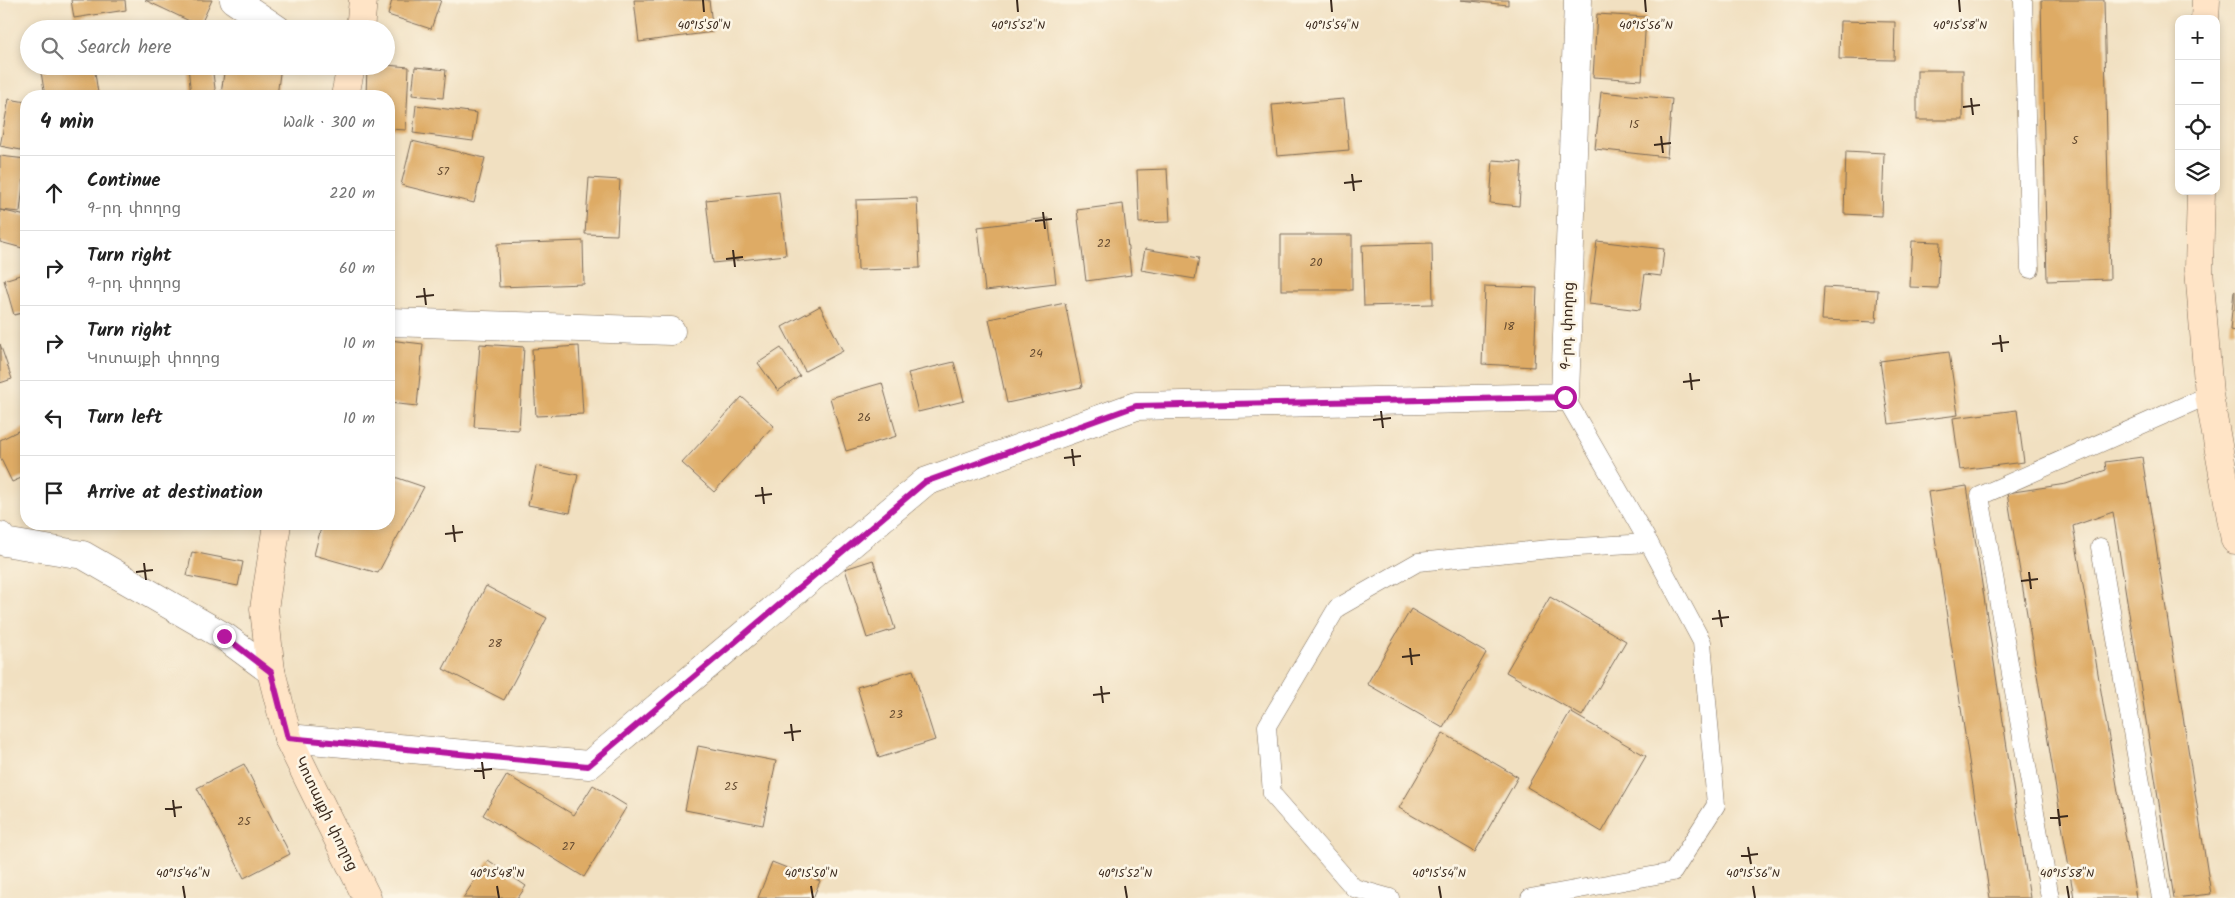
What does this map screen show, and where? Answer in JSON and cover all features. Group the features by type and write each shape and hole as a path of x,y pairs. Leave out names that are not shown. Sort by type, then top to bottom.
{"main road":[{"path":"361,20 364,0"},
{"path":"2205,15 2206,0"},
{"path":"2201,195 2199,269 2209,395 2235,540"},
{"name":"Կոտայքի փողոց","path":"276,530 264,609 271,672 288,738 367,898"}],"street":[{"path":"234,0 264,20"},
{"name":"9-րդ փողոց","path":"1565,397 1578,0"},
{"path":"395,322 671,331"},
{"path":"288,738 588,766 925,482 1136,406 1565,397"},
{"path":"1,541 83,555 224,636 271,672"}],"lane":[{"path":"2023,0 2030,269"},
{"path":"2050,898 1980,496 2209,395"},
{"path":"1530,898 1673,872 1716,805 1702,642 1649,543 1565,397"},
{"path":"1390,898 1354,888 1272,794 1267,726 1337,608 1418,562 1560,548 1649,543"},
{"path":"2100,547 2161,898"}],"building":[{"path":"71,0 125,0 126,10 74,18"},
{"path":"145,0 212,0 203,20 187,20"},
{"path":"392,0 441,0 431,29 388,15"},
{"path":"634,0 709,0 713,32 639,42"},
{"path":"1461,0 1508,0 1508,5"},
{"path":"2041,0 2104,0 2110,279 2047,281"},
{"path":"1597,14 1646,17 1642,80 1593,77"},
{"path":"1840,21 1895,22 1894,60 1839,59"},
{"path":"395,66 409,67 406,130 395,129 395,90 366,90 367,75 395,75"},
{"path":"415,67 446,70 443,98 412,95"},
{"path":"1917,70 1963,70 1963,120 1917,120"},
{"path":"42,75 95,75 98,90 44,90"},
{"path":"189,75 213,75 215,90 190,90"},
{"path":"224,75 280,75 278,90 222,90"},
{"path":"1601,92 1672,99 1667,157 1595,149"},
{"path":"9,99 20,101 20,150 0,146"},
{"path":"1344,99 1349,150 1277,156 1272,105"},
{"path":"416,105 477,113 473,141 413,133"},
{"path":"412,141 485,158 474,203 401,185"},
{"path":"1846,151 1884,153 1882,216 1844,214"},
{"path":"0,156 20,158 20,212 0,210"},
{"path":"1493,160 1522,162 1519,206 1490,203"},
{"path":"1167,169 1170,222 1139,223 1137,170"},
{"path":"589,178 620,180 617,235 585,234"},
{"path":"779,192 786,255 713,263 706,200"},
{"path":"917,198 920,268 858,270 856,200"},
{"path":"1123,204 1131,275 1086,281 1077,210"},
{"path":"0,210 20,215 20,247 0,242"},
{"path":"1048,218 1056,283 985,291 978,227"},
{"path":"1281,235 1352,235 1352,290 1281,290"},
{"path":"583,241 584,284 499,287 497,244"},
{"path":"1597,241 1664,249 1661,276 1645,274 1640,310 1589,304"},
{"path":"1912,241 1940,242 1938,288 1910,287"},
{"path":"1432,243 1433,304 1364,306 1362,245"},
{"path":"1145,249 1199,258 1195,279 1141,270"},
{"path":"20,275 20,314 14,315 4,280"},
{"path":"1485,286 1537,288 1534,367 1482,364"},
{"path":"1824,287 1878,290 1876,322 1822,320"},
{"path":"2235,291 2235,331 2230,330"},
{"path":"1065,303 1082,387 1007,403 989,319"},
{"path":"820,306 843,351 805,371 782,327"},
{"path":"395,341 423,344 417,406 395,404"},
{"path":"0,344 12,379 0,383"},
{"path":"480,344 524,347 519,430 474,427"},
{"path":"579,346 583,414 536,416 532,349"},
{"path":"781,348 800,376 778,391 758,363"},
{"path":"1949,352 1958,415 1889,424 1880,361"},
{"path":"954,362 964,401 918,412 908,373"},
{"path":"882,383 897,436 846,451 830,398"},
{"path":"742,397 774,426 714,492 682,463"},
{"path":"2017,410 2024,462 1960,470 1953,418"},
{"path":"20,430 20,479 12,482 0,457 0,440"},
{"path":"2142,457 2211,894 2174,898 2113,512 2073,526 2136,898 2074,898 2007,493 2066,484 2106,470 2105,462"},
{"path":"536,466 578,475 570,513 528,505"},
{"path":"395,477 424,487 378,573 314,555 320,530 395,530"},
{"path":"1967,486 2030,898 1990,898 1928,492"},
{"path":"192,552 243,562 238,586 187,576"},
{"path":"873,560 895,629 867,638 845,569"},
{"path":"486,586 547,618 504,700 443,669"},
{"path":"1550,597 1626,641 1582,716 1506,672"},
{"path":"1411,609 1486,653 1443,728 1367,684"},
{"path":"913,670 935,740 879,758 857,687"},
{"path":"1570,712 1646,756 1602,832 1527,787"},
{"path":"1443,733 1518,777 1475,852 1399,808"},
{"path":"698,746 776,761 763,825 685,810"},
{"path":"244,764 290,854 244,878 197,788"},
{"path":"507,775 574,815 593,785 627,806 584,877 483,815"},
{"path":"488,860 526,886 518,898 463,898"},
{"path":"772,862 820,881 813,898 758,898"}],"route":[{"path":"224,636 271,672 288,738 588,766 925,482 1136,406 1565,397"}]}
